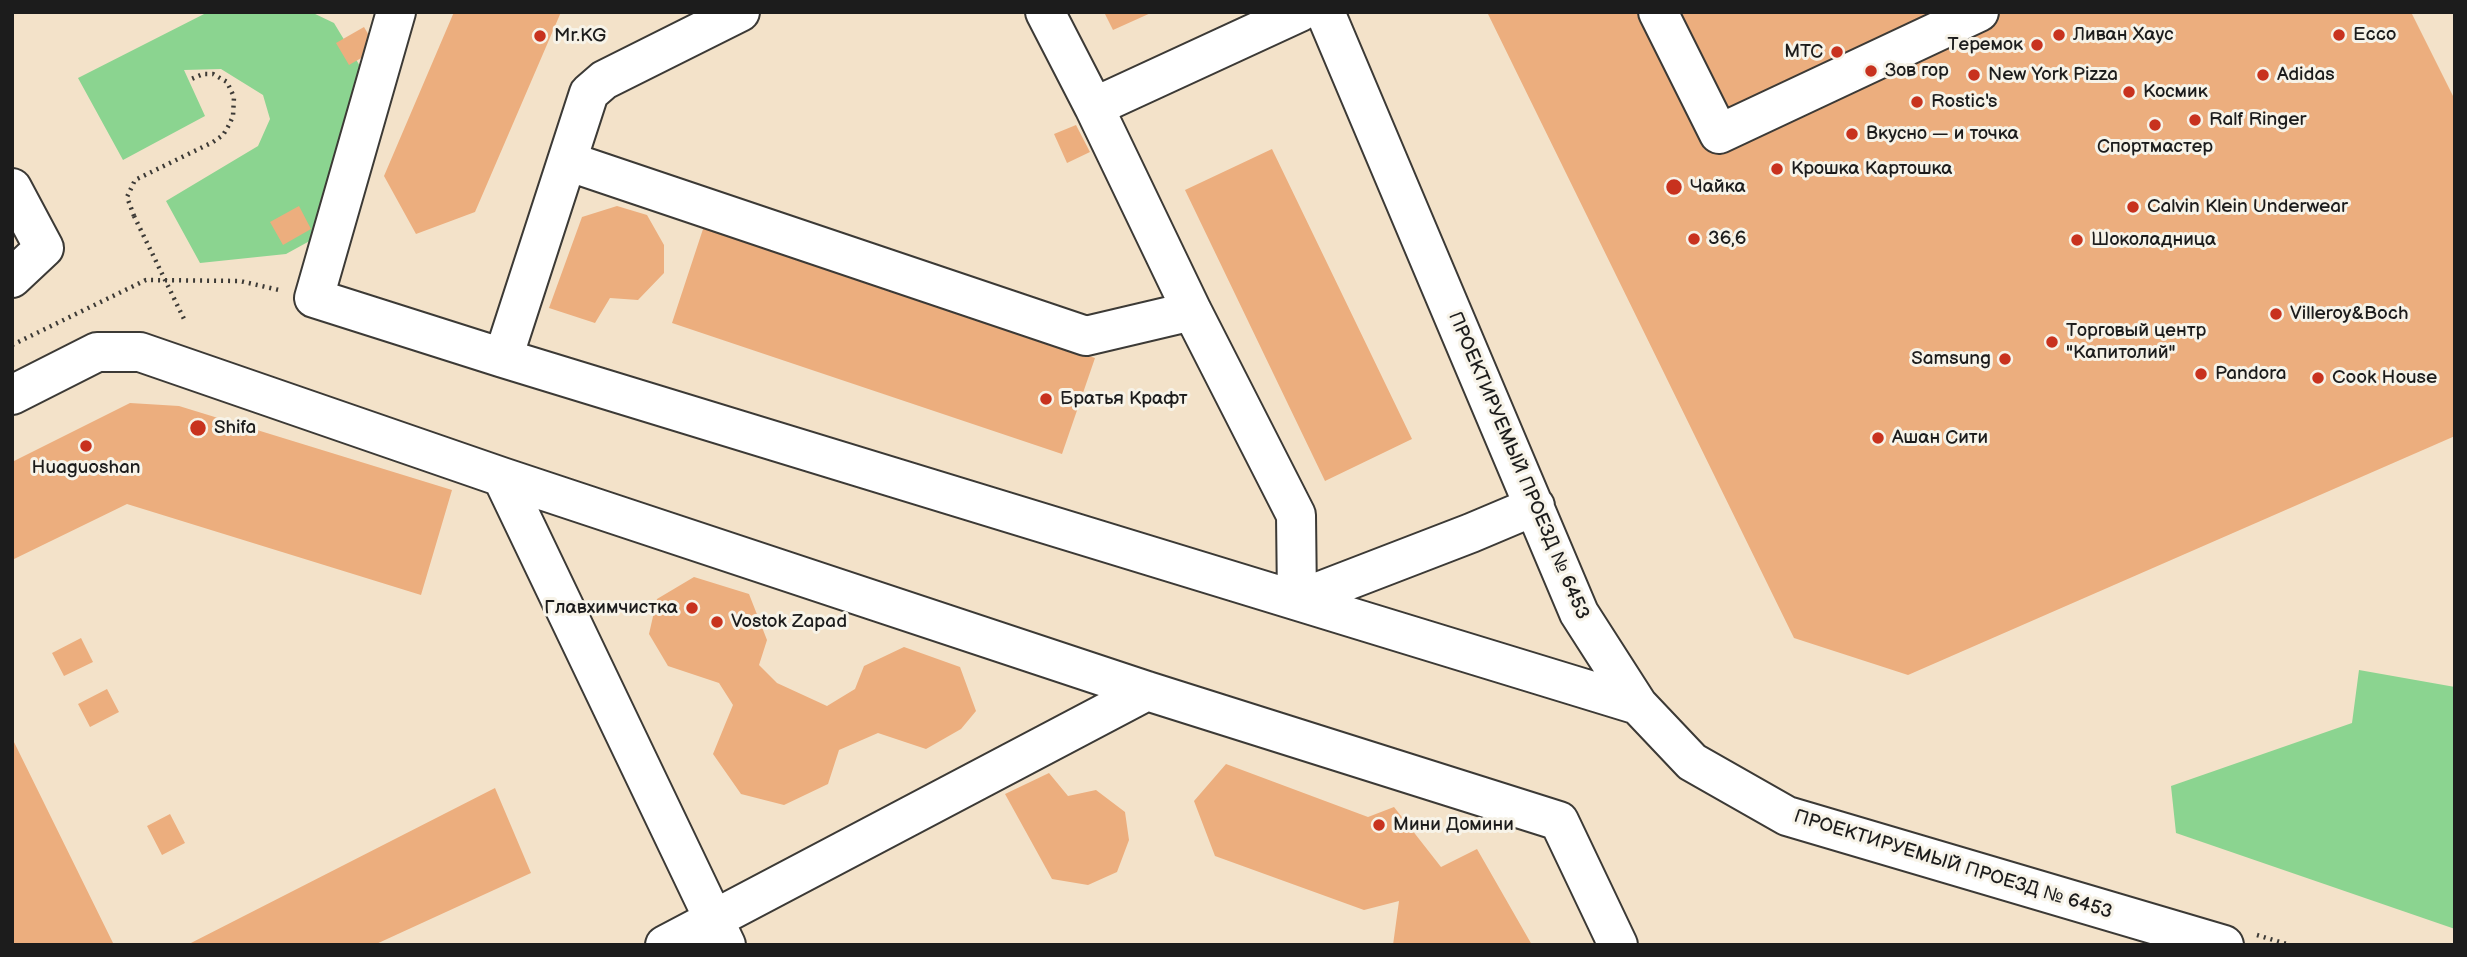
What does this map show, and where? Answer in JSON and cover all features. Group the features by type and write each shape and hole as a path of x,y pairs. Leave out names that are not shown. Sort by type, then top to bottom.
{"street":[{"path":"396,12 314,298 1638,705"},
{"path":"503,358 589,93 604,80 740,12"},
{"path":"1045,12 1296,515 1297,600"},
{"path":"1094,107 1300,12"},
{"name":"ПРОЕКТИРУЕМЫЙ ПРОЕЗД № 6453","path":"1325,12 1579,613 1638,705 1692,762 1787,816 2237,939"},
{"path":"1658,12 1718,134 1979,12"},
{"path":"567,161 1086,336 1192,311"},
{"path":"12,187 44,248 12,278"},
{"path":"12,395 97,352 141,352 502,477 1147,691 1559,821 1618,945"},
{"path":"502,477 719,932"},
{"path":"1297,600 1535,506"},
{"path":"665,945 719,932 1147,691"}],"path":[{"path":"185,321 127,197 135,180 213,142 223,135 229,125 233,116 234,97 228,82 213,74 204,74 189,80"},
{"path":"12,345 146,280 240,281 314,298"},
{"path":"2237,939 2290,945"}],"green space":[{"path":"208,12 311,12 334,23 369,81 326,232 286,254 200,263 166,201 258,146 270,119 263,95 221,69 184,70 205,116 123,160 78,78"},
{"path":"2359,670 2455,687 2455,929 2176,833 2171,786 2352,723"}],"building":[{"path":"454,12 561,12 475,212 416,234 384,176"},
{"path":"1104,12 1153,12 1113,30"},
{"name":"Торговый центр \"Капитолий\"","path":"1487,12 2411,12 2455,100 2455,436 1908,675 1794,638"},
{"path":"364,27 377,49 349,65 336,43"},
{"path":"1076,125 1090,152 1067,163 1054,134"},
{"path":"1272,149 1412,439 1325,481 1185,190"},
{"path":"299,206 311,229 283,245 270,222"},
{"path":"617,206 647,215 664,245 664,273 638,300 610,298 595,323 549,308 582,217"},
{"path":"704,226 1095,358 1062,454 672,323"},
{"path":"130,403 179,406 452,490 421,595 127,504 12,560 12,462"},
{"path":"694,577 749,594 767,640 759,665 777,683 827,706 855,689 864,666 904,647 960,667 976,711 961,729 926,749 878,733 839,750 828,784 784,805 741,794 713,754 733,705 719,683 668,666 649,634 657,599"},
{"path":"81,638 93,662 64,676 52,653"},
{"path":"107,689 119,712 90,727 78,704"},
{"path":"12,738 114,945 12,945"},
{"path":"1226,764 1368,817 1394,807 1441,867 1477,849 1532,945 1393,945 1399,901 1364,910 1215,856 1194,801"},
{"path":"1049,773 1068,796 1096,790 1125,812 1129,840 1117,872 1088,885 1052,879 1005,794"},
{"path":"495,788 531,873 374,945 187,945"},
{"path":"170,814 185,843 162,855 147,826"}],"place":[{"name":"Ливан Хаус","path":"2059,35"},
{"name":"Ecco","path":"2339,35"},
{"name":"Mr.KG","path":"540,36"},
{"name":"Теремок","path":"2037,45"},
{"name":"МТС","path":"1837,52"},
{"name":"Зов гор","path":"1871,71"},
{"name":"New York Pizza","path":"1974,75"},
{"name":"Adidas","path":"2263,75"},
{"name":"Космик","path":"2129,92"},
{"name":"Rostic's","path":"1917,102"},
{"name":"Ralf Ringer","path":"2195,120"},
{"name":"Спортмастер","path":"2155,125"},
{"name":"Вкусно — и точка","path":"1852,134"},
{"name":"Крошка Картошка","path":"1777,169"},
{"name":"Чайка","path":"1674,187"},
{"name":"Calvin Klein Underwear","path":"2133,207"},
{"name":"36,6","path":"1694,239"},
{"name":"Шоколадница","path":"2077,240"},
{"name":"Villeroy&Boch","path":"2276,314"},
{"name":"Торговый центр \"Капитолий\"","path":"2052,342"},
{"name":"Samsung","path":"2005,359"},
{"name":"Pandora","path":"2201,374"},
{"name":"Cook House","path":"2318,378"},
{"name":"Братья Крафт","path":"1046,399"},
{"name":"Shifa","path":"198,428"},
{"name":"Ашан Сити","path":"1878,438"},
{"name":"Huaguoshan","path":"86,446"},
{"name":"Главхимчистка","path":"692,608"},
{"name":"Vostok Zapad","path":"717,622"},
{"name":"Мини Домини","path":"1379,825"}]}
